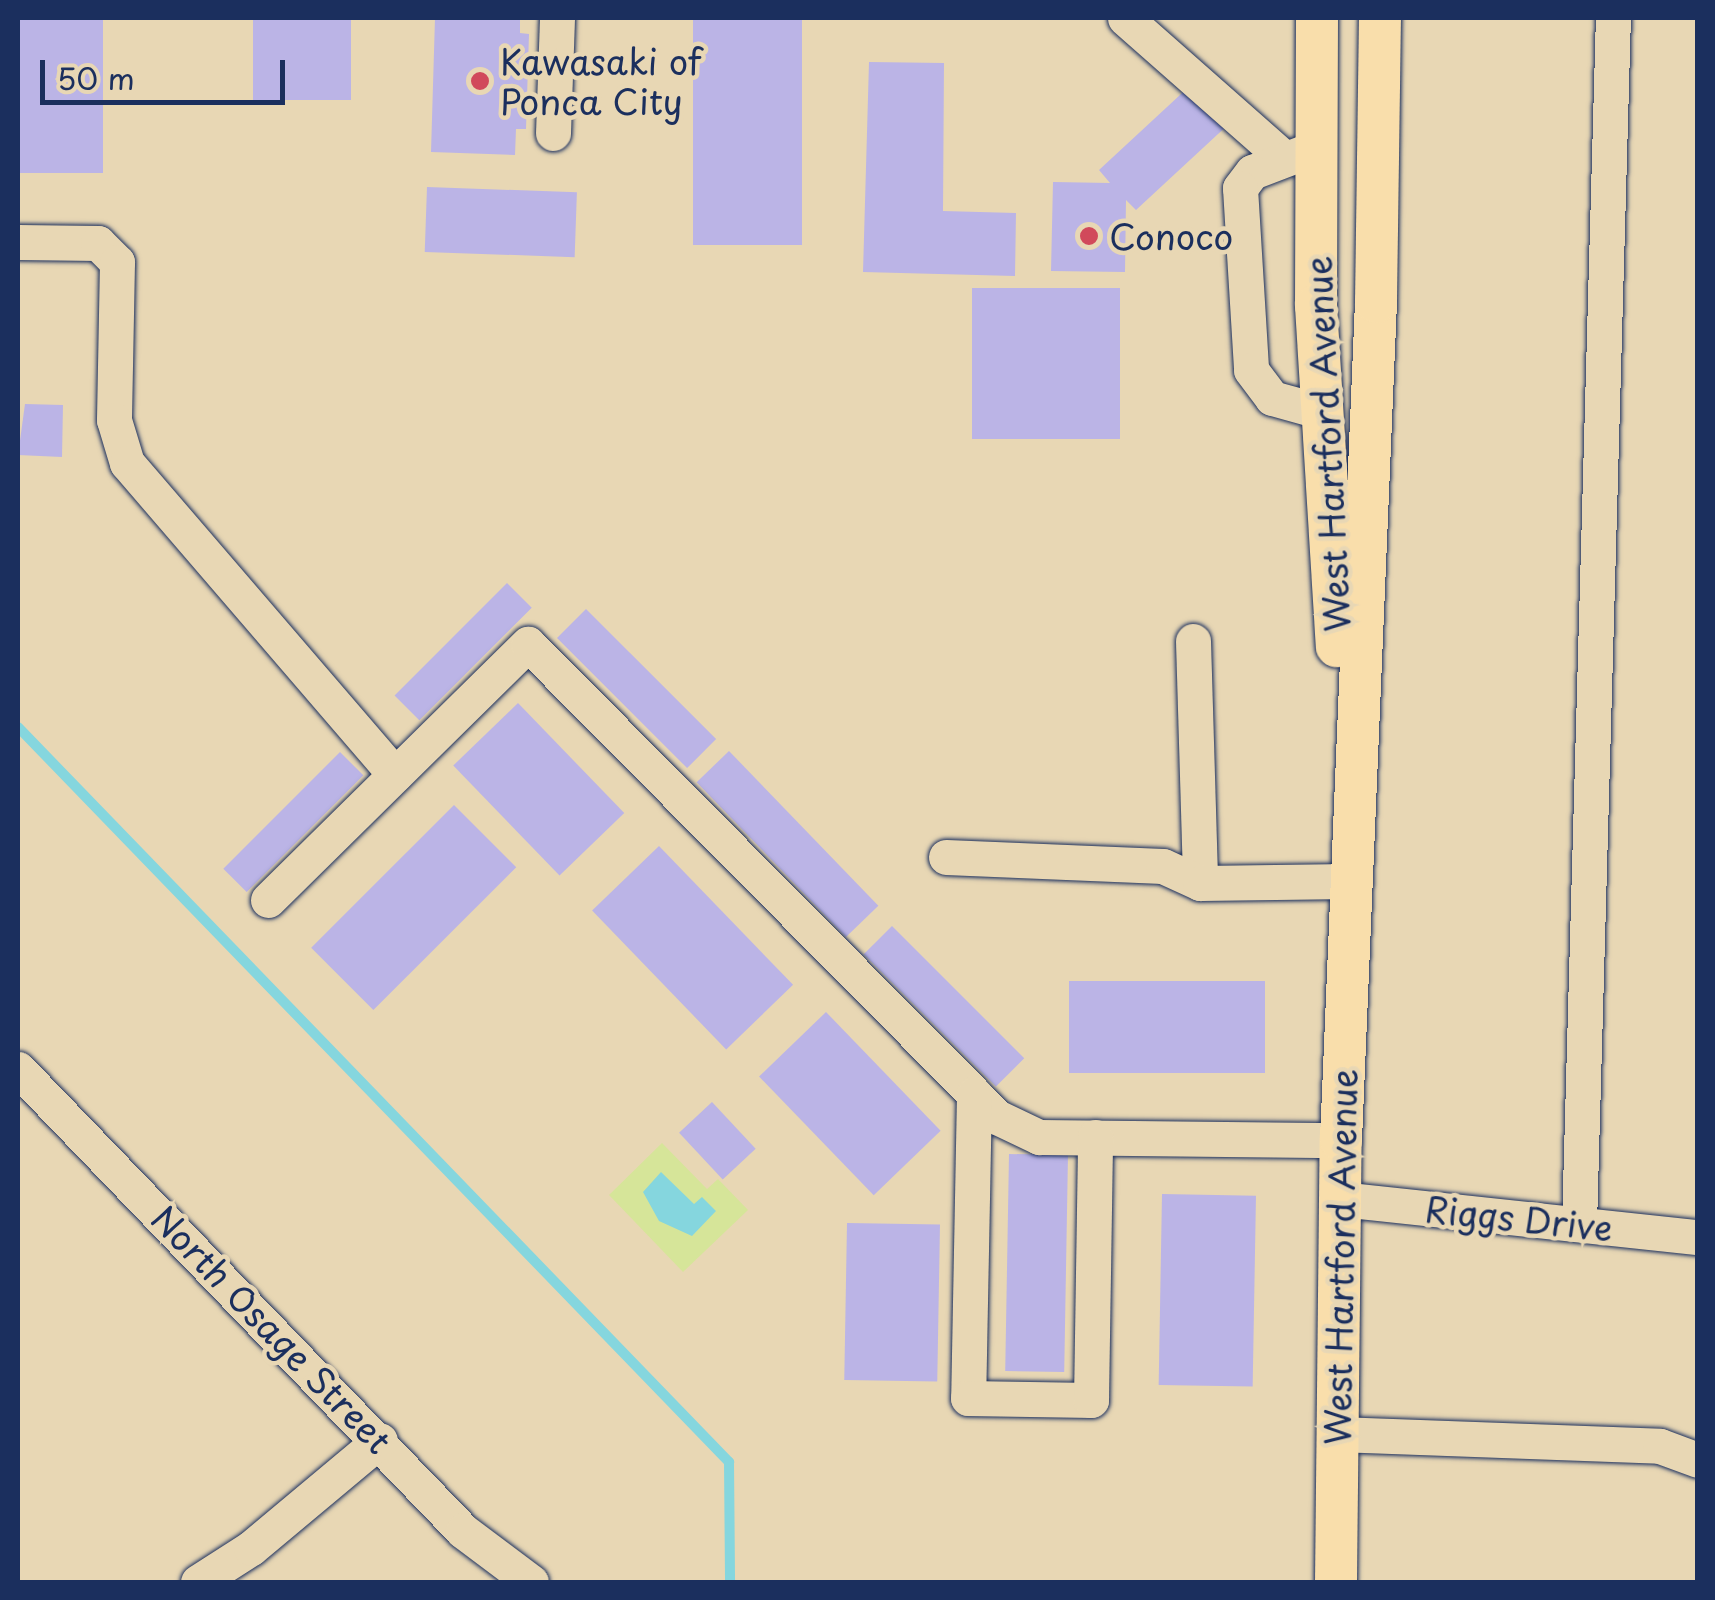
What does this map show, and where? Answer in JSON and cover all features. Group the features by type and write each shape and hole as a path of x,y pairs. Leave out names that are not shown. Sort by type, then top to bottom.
{"main road":[{"name":"West Hartford Avenue","path":"1317,18 1300,154 1323,412 1350,876"},
{"name":"West Hartford Avenue","path":"1336,1582 1341,1140 1376,302 1380,18"}],"street":[{"path":"553,134 558,18"},
{"path":"1125,18 1300,154"},
{"path":"1578,1224 1612,18"},
{"path":"1300,154 1252,172 1240,188 1252,370 1272,398 1323,412"},
{"path":"18,242 98,243 117,262 114,420 127,463 395,775"},
{"path":"1192,641 1200,883"},
{"path":"268,900 528,644 997,1117 1039,1137 1341,1140"},
{"path":"946,857 1163,866 1200,883 1350,876"},
{"name":"North Osage Street","path":"18,1069 380,1440 463,1531 531,1582"},
{"path":"974,1094 968,1398 1091,1400 1095,1138"},
{"name":"Riggs Drive","path":"1340,1199 1698,1237"},
{"path":"1337,1434 1660,1446 1698,1460"},
{"path":"198,1582 251,1548 380,1440"}],"green space":[{"path":"662,1143 707,1189 718,1179 748,1210 683,1272 609,1195"}],"water":[{"path":"661,1172 694,1204 702,1197 716,1211 692,1236 659,1221 643,1192"}],"building":[{"path":"18,18 103,18 103,173 18,173"},
{"path":"253,18 351,18 351,100 253,100"},
{"name":"Kawasaki of Ponca City","path":"435,18 520,18 520,33 529,34 526,129 516,129 515,155 431,152"},
{"path":"693,18 802,18 802,245 693,245"},
{"path":"869,62 944,63 943,211 1016,213 1015,276 863,272"},
{"path":"1194,82 1231,122 1136,210 1126,200 1125,272 1051,271 1053,182 1110,183 1099,170"},
{"path":"427,187 577,192 575,257 425,252"},
{"path":"972,288 1120,288 1120,439 972,439"},
{"path":"25,404 63,405 62,457 18,455"},
{"path":"507,583 532,608 419,720 395,695"},
{"path":"586,609 716,739 687,768 557,638"},
{"path":"518,703 624,813 560,876 453,766"},
{"path":"729,751 878,906 846,937 697,782"},
{"path":"340,752 363,775 247,892 223,869"},
{"path":"454,805 516,867 373,1010 311,948"},
{"path":"659,846 793,985 726,1049 592,911"},
{"path":"892,926 1024,1058 996,1087 864,954"},
{"path":"1069,981 1265,981 1265,1073 1069,1073"},
{"path":"826,1012 941,1131 874,1195 759,1077"},
{"path":"712,1102 756,1149 723,1179 679,1133"},
{"path":"1009,1154 1068,1155 1064,1372 1005,1371"},
{"path":"1162,1194 1256,1196 1253,1387 1159,1385"},
{"path":"847,1223 940,1225 937,1382 844,1380"}],"waterway":[{"path":"18,727 729,1462 730,1582"}],"place":[{"name":"Kawasaki of Ponca City","path":"480,81"},
{"name":"Conoco","path":"1089,236"}]}
